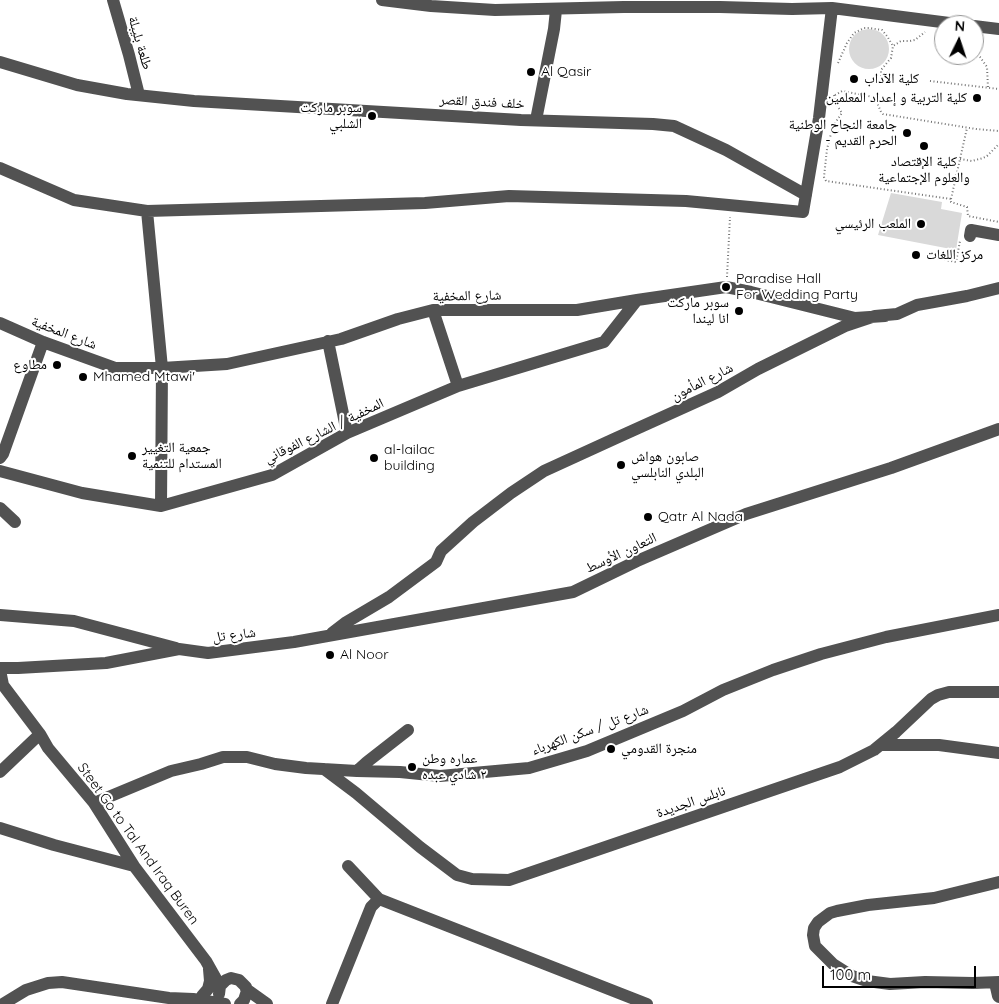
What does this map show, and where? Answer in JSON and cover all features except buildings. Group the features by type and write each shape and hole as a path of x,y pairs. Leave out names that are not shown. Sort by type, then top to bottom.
{"street":[{"name":"طلعة بليبلة","path":"113,0 139,95"},
{"path":"382,0 431,6 486,9 549,6 624,7 720,4 792,9 832,8 934,21"},
{"path":"536,120 554,29 549,6"},
{"path":"0,168 74,200 147,211 425,203 509,196 686,201 803,212 819,118 832,8"},
{"path":"984,27 999,29"},
{"name":"خلف فندق القصر","path":"0,62 77,85 139,95 194,101 674,126 726,150 806,195"},
{"path":"147,211 162,368 161,506"},
{"path":"965,237 971,230 999,235"},
{"name":"شارع المخفية","path":"0,323 43,342 115,368 162,368 227,364 341,338 433,310 577,310 726,287 854,318 885,316"},
{"name":"شارع المأمون","path":"441,551 468,526 526,482 614,439 718,392 758,369 838,329 875,316 897,314 917,305 999,288"},
{"name":"المخفية / الشارع الفوقاني","path":"0,471 82,493 161,506 272,475 348,433 458,386 604,342 637,300"},
{"path":"433,310 458,386"},
{"path":"328,341 348,433"},
{"path":"0,458 43,342"},
{"name":"التعاون الأوسط","path":"330,635 573,592 638,561 746,514 892,468 999,429"},
{"path":"0,508 15,522"},
{"name":"شارع تل","path":"1,668 106,663 179,649 208,653 294,642 330,635 344,623 389,597 436,562 441,551"},
{"path":"0,615 74,621 179,649"},
{"name":"شارع تل / سكن الكهرباء","path":"94,803 171,771 223,757 247,757 275,764 357,772 400,772 440,776 529,768 587,751 683,711 723,690 836,649 886,637 999,615"},
{"name":"Steet Go to Tal And Iraq Buren","path":"1,668 3,685 40,734 48,748 94,803 134,866 208,964"},
{"name":"نابلس الجديدة","path":"324,769 457,875 472,879 509,880 840,767 874,750 938,695 949,692 999,692"},
{"path":"357,772 408,730"},
{"path":"0,772 40,734"},
{"path":"880,745 939,745 999,753"},
{"path":"0,828 54,845 134,866"},
{"path":"348,866 379,899 647,1004"},
{"path":"999,882 923,900 868,905 830,913 818,922 814,928 813,935 815,946 833,964 852,976 868,981 890,984 997,982 999,997"},
{"path":"332,1004 371,907 379,899"},
{"path":"208,964 243,983 246,989 246,996 240,1004"},
{"path":"208,964 219,988 220,1000 225,1004"},
{"path":"198,998 208,989 210,981 208,964"},
{"path":"198,998 219,988 226,980 232,978"},
{"path":"3,1004 26,990 48,983 62,982 169,998 198,998 225,1004"},
{"path":"246,989 267,1004"},
{"path":"240,1004 256,1004"}],"path":[{"path":"836,66 847,43 855,33 864,28 882,30 893,46 891,58 882,70 881,75 885,82"},
{"path":"893,46 901,41 914,40 924,32 929,31"},
{"path":"984,63 987,67 988,88"},
{"path":"930,81 999,89"},
{"path":"834,89 838,107 842,113 833,126 824,177 826,181 951,199 951,202 968,207 968,216 963,221"},
{"path":"841,92 873,96 883,114 967,128 999,131"},
{"path":"951,199 967,128"},
{"path":"960,159 972,161 983,158 999,144"},
{"path":"726,287 731,205"},
{"path":"968,216 999,222"},
{"path":"934,258 956,262 965,237"}],"shaded area":[{"path":"869,29 880,32 886,38 889,49 886,60 880,66 869,69 858,66 852,60 849,49 852,38 858,32"},
{"name":"الملعب الرئيسي","path":"891,193 942,202 941,209 962,213 956,250 878,235"}],"place":[{"name":"Al Qasir","path":"531,72"},
{"name":"كلية الآداب","path":"854,79"},
{"name":"كلية التربية و إعداد المعلمين","path":"977,98"},
{"name":"سوبر ماركت الشلبي","path":"372,116"},
{"name":"جامعة النجاح الوطنية - الحرم القديم","path":"907,133"},
{"name":"كلية الإقتصاد والعلوم الإجتماعية","path":"924,146"},
{"name":"الملعب الرئيسي","path":"921,224"},
{"name":"مركز اللغات","path":"916,255"},
{"name":"Paradise Hall For Wedding Party","path":"726,287"},
{"name":"سوبر ماركت انا ليندا","path":"739,311"},
{"name":"مطاوع","path":"57,365"},
{"name":"Mhamed Mtawi'","path":"83,377"},
{"name":"جمعية التغيير المستدام للتنمية","path":"132,456"},
{"name":"al-lailac building","path":"374,458"},
{"name":"صابون هواش البلدي النابلسي","path":"621,465"},
{"name":"Qatr Al Nada","path":"648,517"},
{"name":"Al Noor","path":"330,655"},
{"name":"منجرة القدومي","path":"611,749"},
{"name":"عماره وطن ٢ شادي عبده","path":"412,767"}]}
